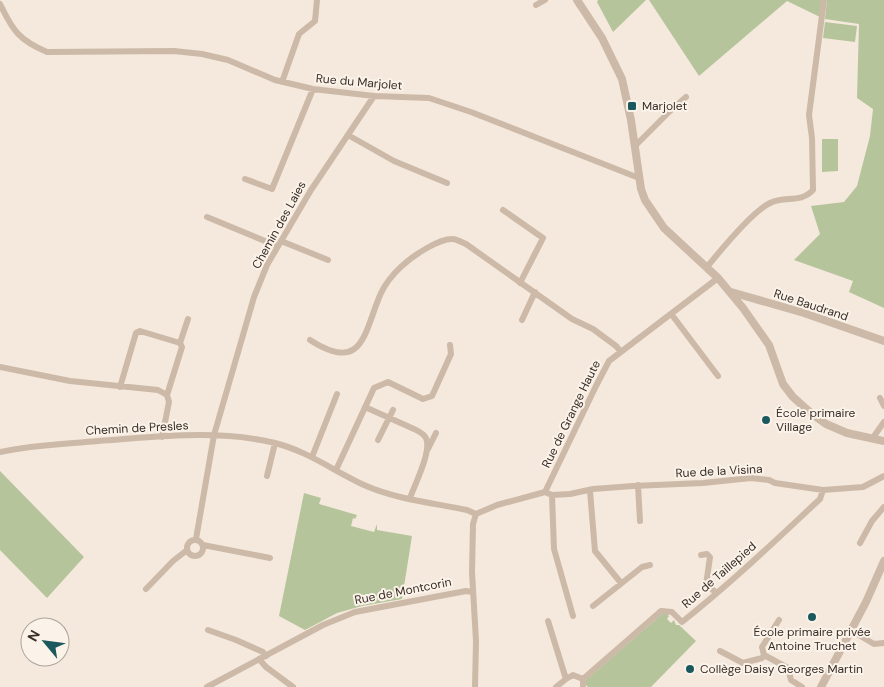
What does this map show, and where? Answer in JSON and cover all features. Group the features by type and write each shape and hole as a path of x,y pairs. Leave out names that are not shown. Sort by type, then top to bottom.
{"street":[{"path":"282,82 299,34 315,21 317,0"},
{"path":"536,5 544,0"},
{"path":"577,0 602,38 622,79 639,178 645,200 664,228 707,267 731,292 769,345 783,384 793,397 826,424 847,433 884,441"},
{"path":"707,267 758,212 769,203 807,196 813,190 812,138 809,115 824,0"},
{"name":"Rue du Marjolet","path":"0,4 17,34 30,45 47,52 174,51 202,54 228,60 282,82 313,89 374,96 433,99 639,178"},
{"path":"245,179 272,189 313,89"},
{"name":"Chemin des Laies","path":"196,540 214,435 254,297 267,265 279,243 311,190 374,96"},
{"path":"635,146 670,110 686,97"},
{"path":"348,135 394,161 447,183"},
{"path":"503,210 543,238 520,283"},
{"path":"207,218 328,260"},
{"path":"310,340 321,347 340,354 353,351 365,336 382,291 396,272 412,257 434,244 452,239 466,244 572,319 593,328 621,352"},
{"name":"Rue de Grange Haute","path":"548,494 596,386 610,361 718,278"},
{"path":"522,320 535,292"},
{"name":"Rue Baudrand","path":"731,292 804,313 884,341"},
{"path":"743,308 754,298"},
{"path":"672,315 718,376"},
{"path":"162,437 169,402 168,395 182,347 180,342 188,319"},
{"path":"120,387 136,333 140,331 180,342"},
{"path":"336,470 374,388 388,382 424,399 432,396 451,354 450,345"},
{"path":"0,367 70,381 158,390 168,395"},
{"path":"312,457 337,394"},
{"path":"880,398 884,406"},
{"path":"365,407 422,433 426,438 428,450"},
{"path":"378,440 392,410"},
{"path":"872,439 884,422"},
{"path":"410,498 436,433"},
{"name":"Chemin de Presles","path":"0,452 21,447 162,437 239,436 291,448 365,485 384,492 467,510 476,514"},
{"path":"267,476 275,443"},
{"name":"Rue de la Visina","path":"476,514 496,505 548,494 638,485 703,483 751,478 822,490 863,487 884,476"},
{"path":"638,485 640,521"},
{"name":"Rue de Taillepied","path":"583,678 661,611 672,612 682,622 717,593 820,499 822,490"},
{"path":"590,491 595,551 621,583"},
{"path":"548,494 554,550 573,616"},
{"path":"860,543 872,521 884,507"},
{"path":"475,687 476,641 472,592 473,524 476,514"},
{"path":"146,588 172,561 187,550 189,543 196,540 200,541 203,545 270,558"},
{"path":"187,550 193,556 198,556 203,550 203,545"},
{"path":"701,555 707,554 710,557 706,585 717,593"},
{"path":"821,687 852,631 884,560"},
{"path":"593,606 642,567 650,565"},
{"name":"Rue de Montcorin","path":"207,687 322,625 355,612 466,590 472,592"},
{"path":"779,620 762,647 764,655 788,668 791,680 802,687"},
{"path":"548,621 566,679"},
{"path":"208,630 263,652 266,656"},
{"path":"852,631 874,644 884,643"},
{"path":"720,651 743,663 762,658 764,655"},
{"path":"259,659 266,667 293,687"},
{"path":"556,687 574,675 583,678 583,687"}],"green space":[{"path":"598,0 646,0 613,32 597,2"},
{"path":"649,0 822,0 820,17 787,1 699,76"},
{"path":"827,0 884,0 884,308 849,292 853,281 794,260 820,234 811,206 844,202 857,186 870,136 873,109 857,98 859,24 825,19"},
{"path":"825,22 857,26 855,42 823,38"},
{"path":"822,139 838,139 838,171 822,172"},
{"path":"0,471 84,557 47,598 0,550"},
{"path":"304,493 321,498 319,504 357,515 355,519 353,518 351,526 374,532 377,524 377,530 412,536 402,599 362,606 337,613 305,630 279,616"},
{"path":"666,613 669,616 667,619 671,623 674,620 676,625 679,625 696,641 651,687 588,687 586,685 586,680 662,614"}],"place":[{"name":"Marjolet","path":"632,106"},
{"name":"École primaire Village","path":"766,420"},
{"name":"École primaire privée Antoine Truchet","path":"812,617"},
{"name":"Collège Daisy Georges Martin","path":"690,669"}]}
